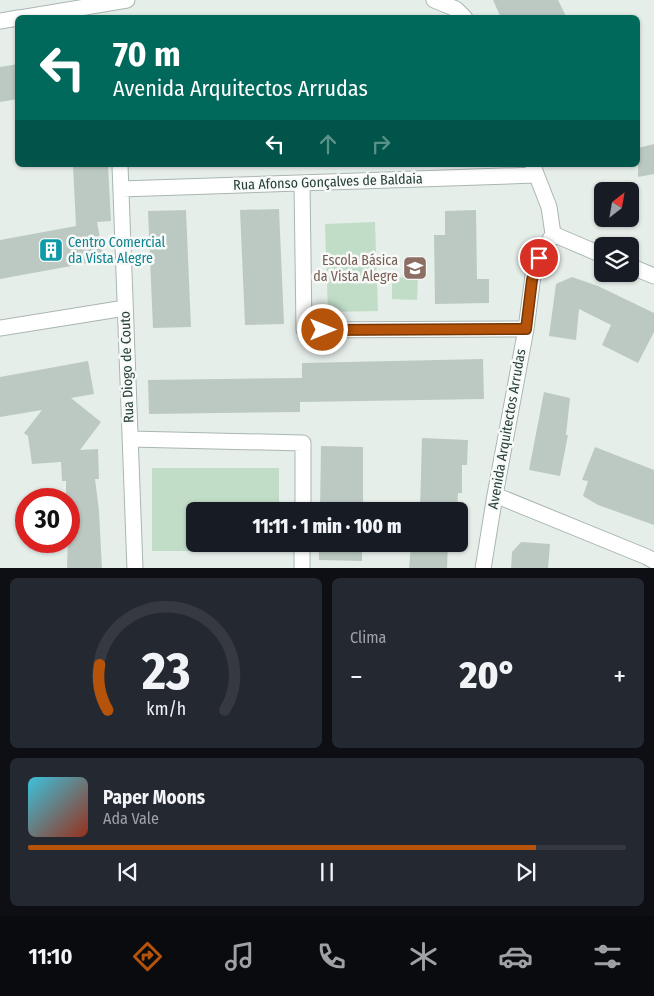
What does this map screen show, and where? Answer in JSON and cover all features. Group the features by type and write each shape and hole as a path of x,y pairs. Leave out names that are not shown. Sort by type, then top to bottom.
{"street":[{"path":"434,0 459,9"},
{"path":"46,15 118,7"},
{"path":"0,21 15,19"},
{"name":"Rua Diogo de Couto","path":"120,167 135,568"},
{"path":"534,170 548,207 553,234 594,252"},
{"name":"Rua Afonso Gonçalves de Baldaia","path":"120,189 302,183 534,170"},
{"path":"302,183 304,330 526,329"},
{"name":"Avenida Arquitectos Arrudas","path":"483,568 494,496 526,329 534,268 553,234"},
{"path":"639,270 654,276"},
{"path":"0,328 125,308"},
{"path":"130,439 303,443 302,502"},
{"path":"494,496 647,557 654,562"},
{"path":"302,552 302,568"}],"green space":[{"path":"375,222 378,311 328,312 325,224"},
{"path":"392,277 418,278 417,300 392,299"},
{"path":"152,468 279,468 279,502 186,502 186,551 152,551"}],"building":[{"path":"493,0 558,0 566,15 500,15"},
{"path":"15,64 15,100 0,102 0,67"},
{"path":"654,144 654,174 638,177 640,148"},
{"name":"Centro Comercial da Vista Alegre","path":"73,167 108,167 111,221 97,222 104,260 0,279 0,240 76,226"},
{"path":"279,209 284,324 245,325 240,210"},
{"path":"186,210 191,327 153,328 148,211"},
{"path":"476,210 477,279 489,279 489,303 435,304 434,235 445,235 445,211"},
{"path":"572,277 598,286 654,313 654,332 638,363 602,345 611,325 579,309 576,340 549,336 556,284"},
{"path":"483,359 484,399 300,402 300,412 149,414 148,380 302,378 302,363"},
{"path":"88,361 94,394 71,398 101,422 80,450 98,449 99,479 95,479 102,568 67,568 67,553 80,553 80,488 66,488 66,481 62,481 61,462 32,464 28,436 24,433 42,410 0,417 0,377"},
{"path":"544,392 570,398 566,435 568,435 560,476 529,470"},
{"path":"422,438 468,440 467,465 462,465 462,493 458,493 458,502 420,502"},
{"path":"321,446 363,447 363,502 320,502"},
{"path":"595,447 654,470 654,525 598,505 583,496 588,481 582,480"},
{"path":"521,542 550,544 548,568 511,568 512,552"},
{"path":"319,552 362,552 362,561 319,560"},
{"path":"410,552 448,552 447,568 409,568"}],"place":[{"name":"Centro Comercial da Vista Alegre","path":"51,250"},
{"name":"Escola Básica da Vista Alegre","path":"415,268"}],"route":[{"path":"323,330 526,329 534,268 539,258"}]}
